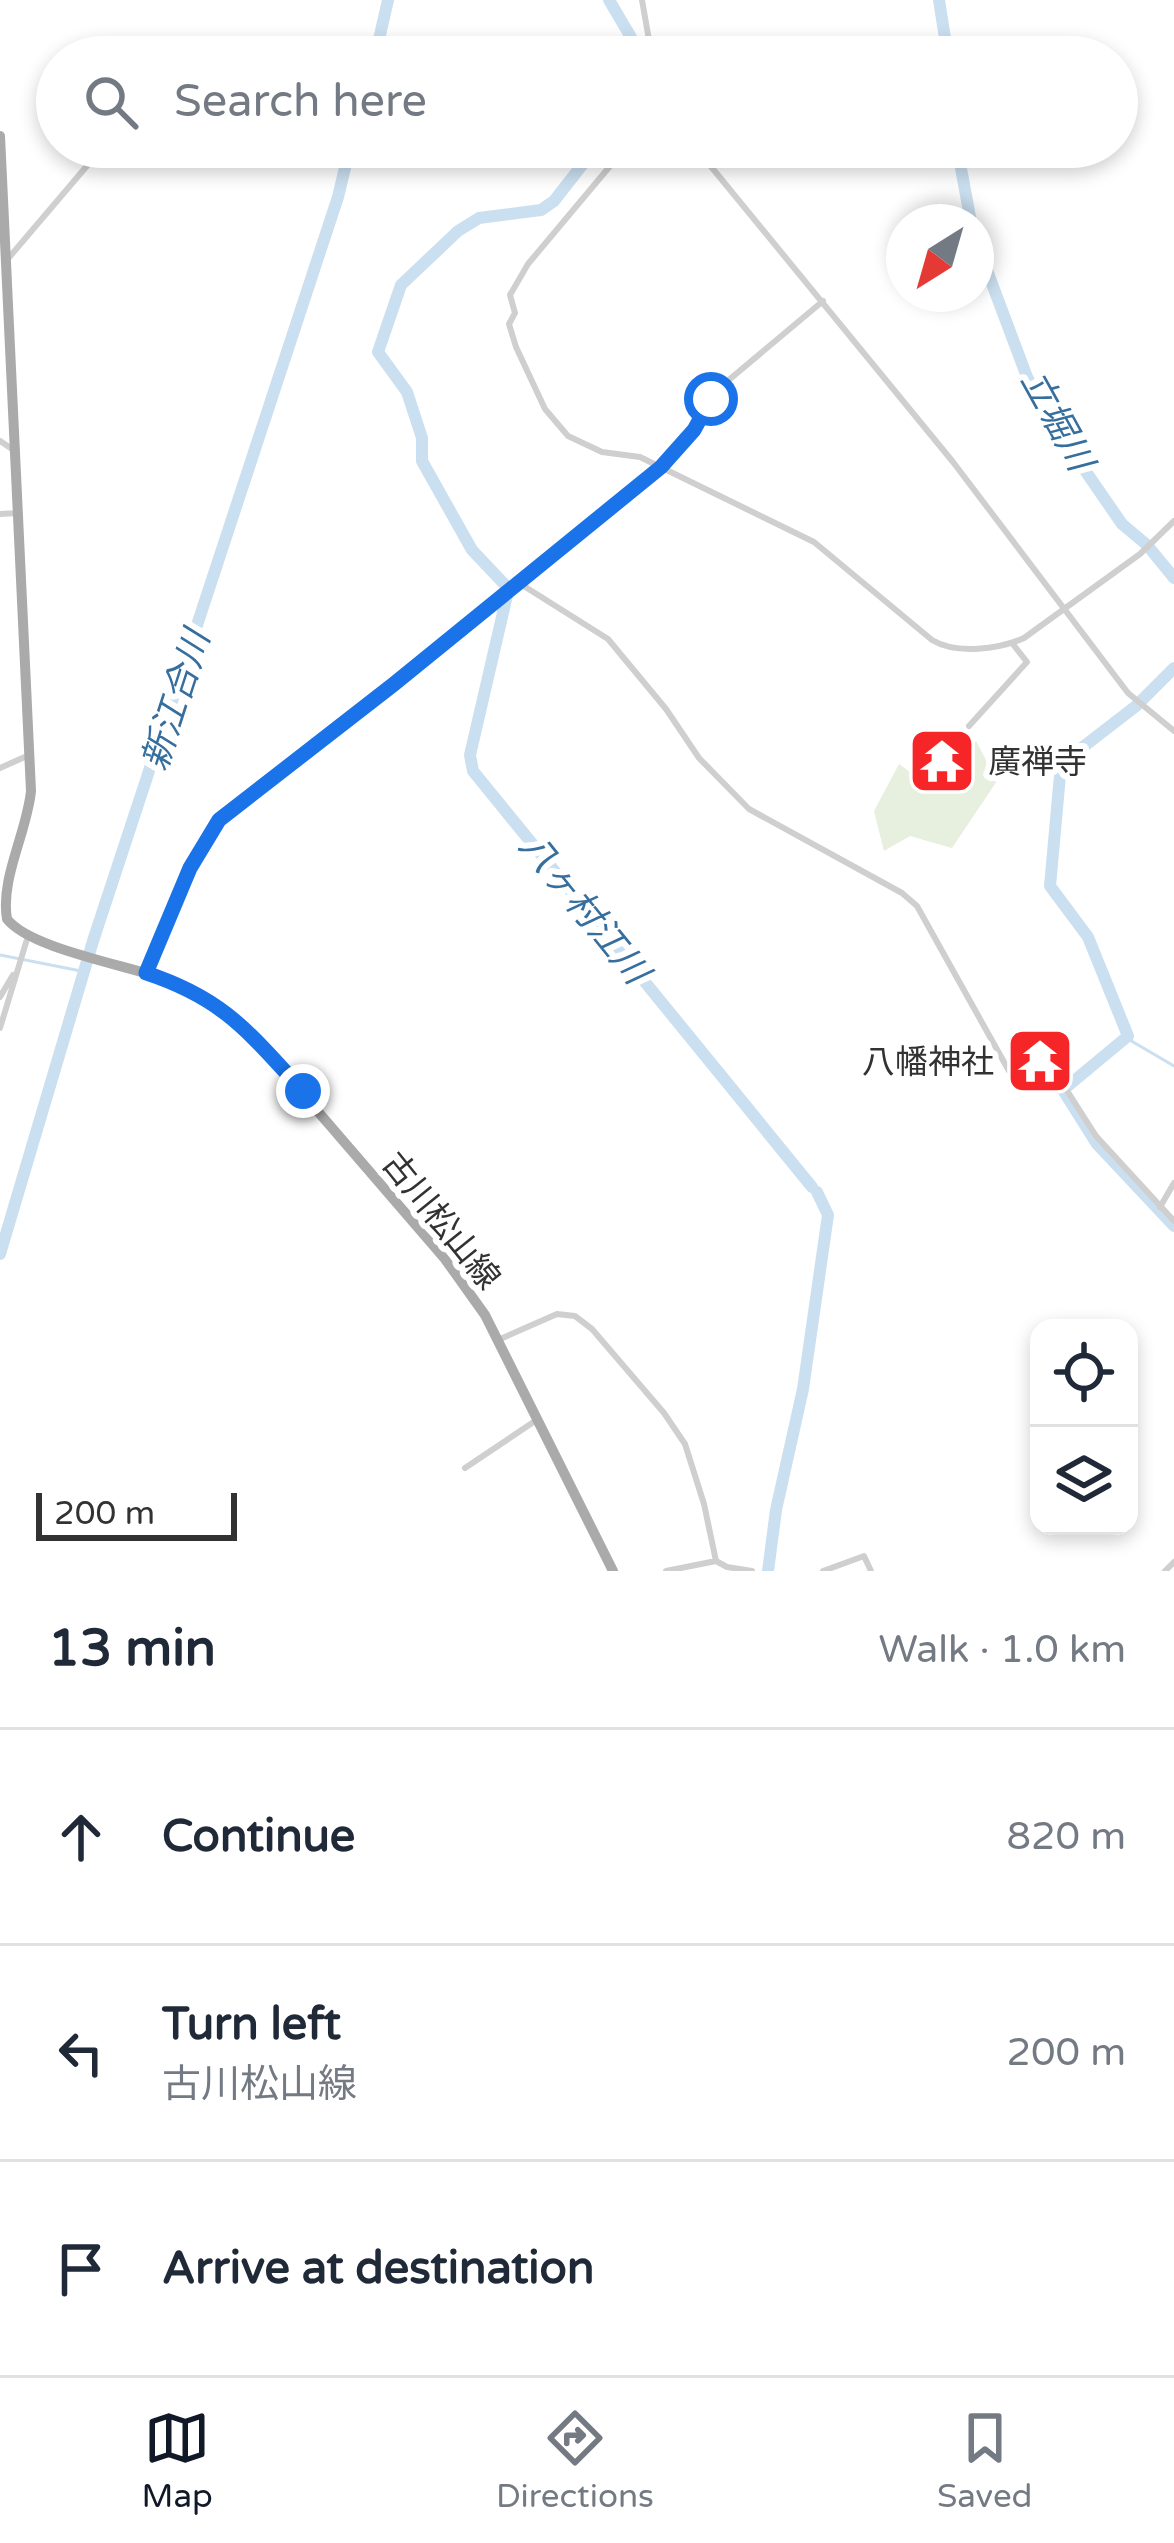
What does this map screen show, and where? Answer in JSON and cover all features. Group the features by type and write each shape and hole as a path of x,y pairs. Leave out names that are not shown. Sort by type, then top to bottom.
{"main road":[{"path":"0,136 30,755 27,819 3,894 7,919 31,937"},
{"name":"古川松山線","path":"31,937 200,993 245,1027 445,1259 498,1340 613,1571"}],"street":[{"path":"642,0 648,36"},
{"path":"6,261 85,168"},
{"path":"608,168 528,264 510,295 515,313 509,324 516,347 545,409 568,436 585,446 640,457 814,542 940,645 1012,644 1140,554 1174,521"},
{"path":"712,168 953,462 1129,693 1174,731"},
{"path":"146,973 190,868 219,820 290,768 661,467 694,430 724,384 823,302"},
{"path":"0,441 5,448 16,450"},
{"path":"0,514 19,513"},
{"path":"519,583 608,639 699,758 749,809 902,893 917,906 1010,1071 1019,1079 1053,1074 1096,1136 1174,1221"},
{"path":"970,726 1027,662 1012,644"},
{"path":"0,768 30,755"},
{"path":"0,1028 31,937"},
{"path":"0,997 18,967"},
{"path":"1160,1207 1174,1183"},
{"path":"498,1340 557,1314 575,1316 592,1330 685,1444 701,1490 716,1561"},
{"path":"465,1468 538,1418"},
{"path":"823,1571 864,1556 871,1571"},
{"path":"667,1571 716,1561 727,1568 752,1571"},
{"path":"1165,1571 1174,1562"}],"green space":[{"path":"976,741 997,781 952,848 910,836 884,851 874,811 899,764 934,790"}],"waterway":[{"name":"新江合川","path":"380,36 388,0"},
{"name":"八ヶ村江川","path":"609,0 630,36"},
{"name":"立堀川","path":"939,0 945,36"},
{"name":"新江合川","path":"0,1254 93,941 345,168"},
{"name":"八ヶ村江川","path":"506,586 472,550 422,461 422,438 407,392 378,352 401,285 458,231 479,218 541,210 580,168"},
{"name":"立堀川","path":"961,168 968,204"},
{"name":"立堀川","path":"994,289 1044,411 1122,524 1174,578"},
{"name":"八ヶ村江川","path":"508,591 470,755 473,771 812,1187"},
{"name":"立堀川","path":"1174,668 1136,706 1061,764 1050,886 1088,937 1128,1036 1063,1090 1097,1144 1174,1226"},
{"path":"0,955 86,972"},
{"path":"1128,1039 1174,1066"},
{"name":"八ヶ村江川","path":"768,1571 776,1510 803,1389 828,1215 817,1192"}],"place":[{"name":"廣禅寺","path":"942,761"},
{"name":"八幡神社","path":"1040,1061"}],"route":[{"path":"303,1091 245,1027 215,1003 146,973 190,868 219,820 290,768 661,467 694,430 711,399"}]}
